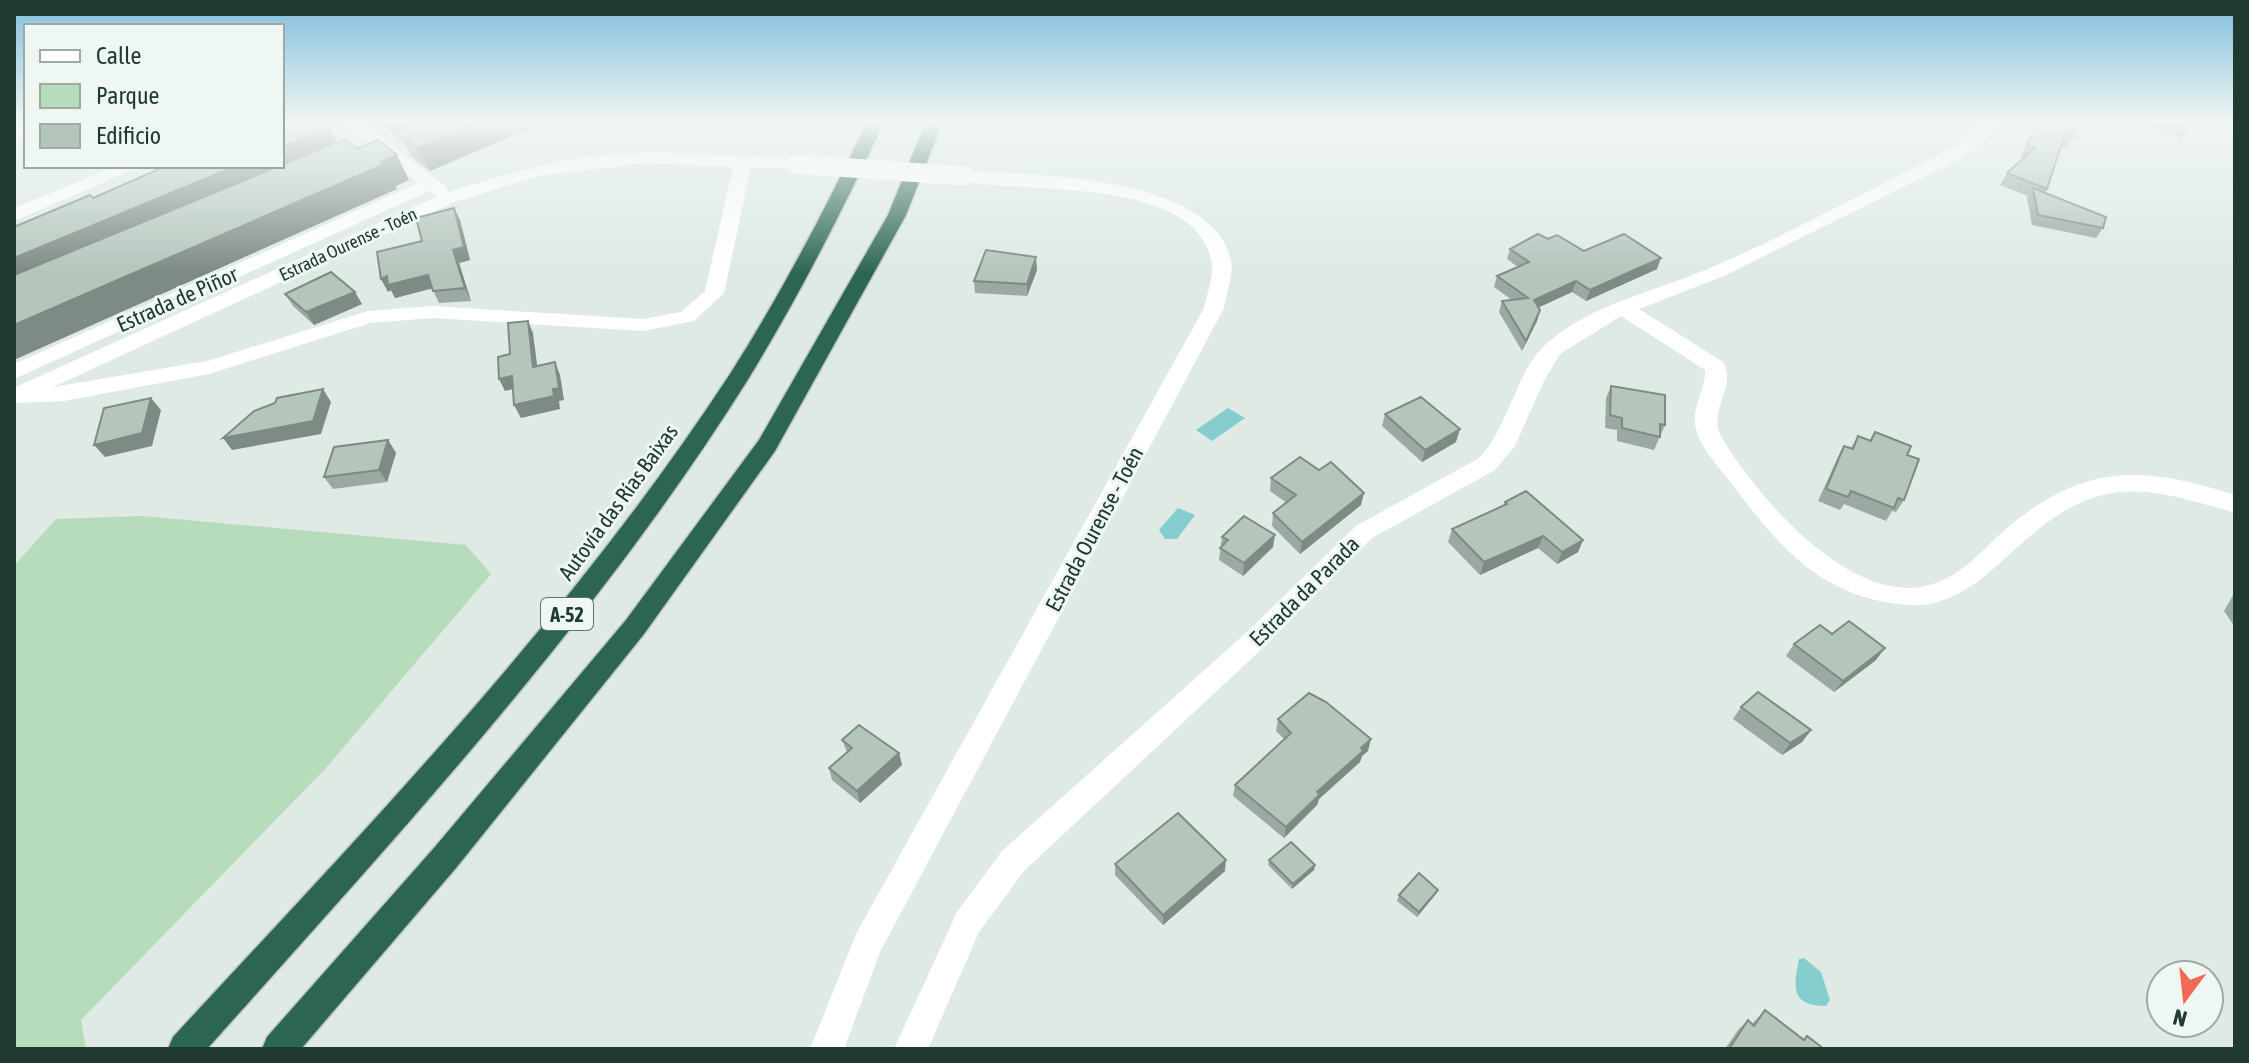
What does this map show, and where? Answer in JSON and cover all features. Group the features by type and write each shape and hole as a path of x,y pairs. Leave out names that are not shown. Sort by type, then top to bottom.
{"highway":[{"name":"Autovía das Rías Baixas","path":"185,1049 454,752 561,622 714,415 767,331 852,174"},
{"name":"A-52","path":"279,1049 445,858 635,627 767,445 897,215 914,174"}],"street":[{"path":"14,215 114,174"},
{"path":"414,174 449,198"},
{"name":"Estrada Ourense - Toén","path":"15,396 449,198 527,174"},
{"path":"15,396 64,394 209,367 368,317 433,312 504,314 643,325 687,317 714,293 740,174"},
{"name":"Estrada Ourense - Toén","path":"827,1049 867,945 1214,308 1221,258 1209,237 1189,216 1154,199 1102,187 930,174"},
{"name":"Estrada da Parada","path":"911,1049 968,922 1013,861 1256,639 1364,532 1487,464 1504,446 1532,383 1552,350 1592,322 1717,272 1916,174"},
{"name":"Estrada de Piñor","path":"14,372 431,184"},
{"path":"340,225 358,240"},
{"path":"1623,308 1716,367 1717,376 1704,420 1713,443 1808,558 1832,574 1864,588 1895,596 1925,597 1951,591 2037,518 2101,488 2124,482 2181,487 2235,504"}],"green space":[{"path":"142,516 466,545 491,574 326,768 81,1020 86,1049 14,1049 14,566 56,519"}],"water":[{"path":"1228,408 1245,418 1212,441 1196,430"},
{"path":"1178,508 1195,515 1177,539 1165,539 1159,530"},
{"path":"1804,958 1821,972 1830,1000 1826,1006 1805,1002 1797,992 1799,959"}],"building":[{"path":"149,174 218,174 14,258 14,227 90,195 93,198"},
{"path":"261,174 363,174 14,325 14,275"},
{"path":"2009,174 2052,174 2047,189"},
{"path":"2033,188 2106,217 2103,228 2038,215"},
{"path":"454,208 464,247 453,250 465,288 433,291 428,275 388,285 387,276 381,279 377,252 422,241 416,218"},
{"path":"1538,234 1548,239 1557,235 1584,251 1624,234 1661,258 1590,290 1576,281 1534,300 1540,310 1526,341 1502,301 1528,298 1497,276 1529,262 1510,249"},
{"path":"986,250 1036,257 1027,284 974,281"},
{"path":"331,272 355,292 306,312 285,294"},
{"path":"528,321 533,367 555,362 559,388 553,389 554,396 514,405 512,376 499,379 498,357 510,354 508,323"},
{"path":"1611,386 1665,395 1665,425 1660,424 1660,437 1622,428 1622,418 1610,415"},
{"path":"323,389 313,421 223,438 254,411 275,403 277,398"},
{"path":"1421,397 1460,429 1425,450 1385,414"},
{"path":"151,398 142,433 94,445 104,408"},
{"path":"1875,432 1911,446 1907,455 1919,459 1904,500 1898,498 1894,508 1851,491 1848,497 1826,489 1844,446 1853,449 1858,436 1871,441"},
{"path":"388,440 379,470 324,477 334,447"},
{"path":"1300,457 1319,470 1331,462 1364,493 1302,542 1273,513 1296,495 1271,478"},
{"path":"1526,491 1583,540 1562,552 1543,536 1484,562 1452,529 1507,504 1505,502"},
{"path":"1244,516 1275,535 1244,563 1220,548 1228,540 1222,537"},
{"path":"1849,621 1885,648 1843,681 1794,644 1820,625 1832,634"},
{"path":"1758,692 1811,730 1790,743 1741,707"},
{"path":"1309,693 1326,702 1371,739 1361,748 1363,751 1317,792 1320,794 1286,827 1235,785 1291,733 1278,719"},
{"path":"859,725 899,753 857,791 829,768 852,748 842,740"},
{"path":"1178,813 1226,860 1163,915 1115,864"},
{"path":"1291,842 1315,865 1293,884 1269,860"},
{"path":"1419,873 1438,890 1419,912 1399,895"},
{"path":"1765,1010 1804,1040 1807,1036 1824,1049 1729,1049 1748,1020 1754,1026"}]}
